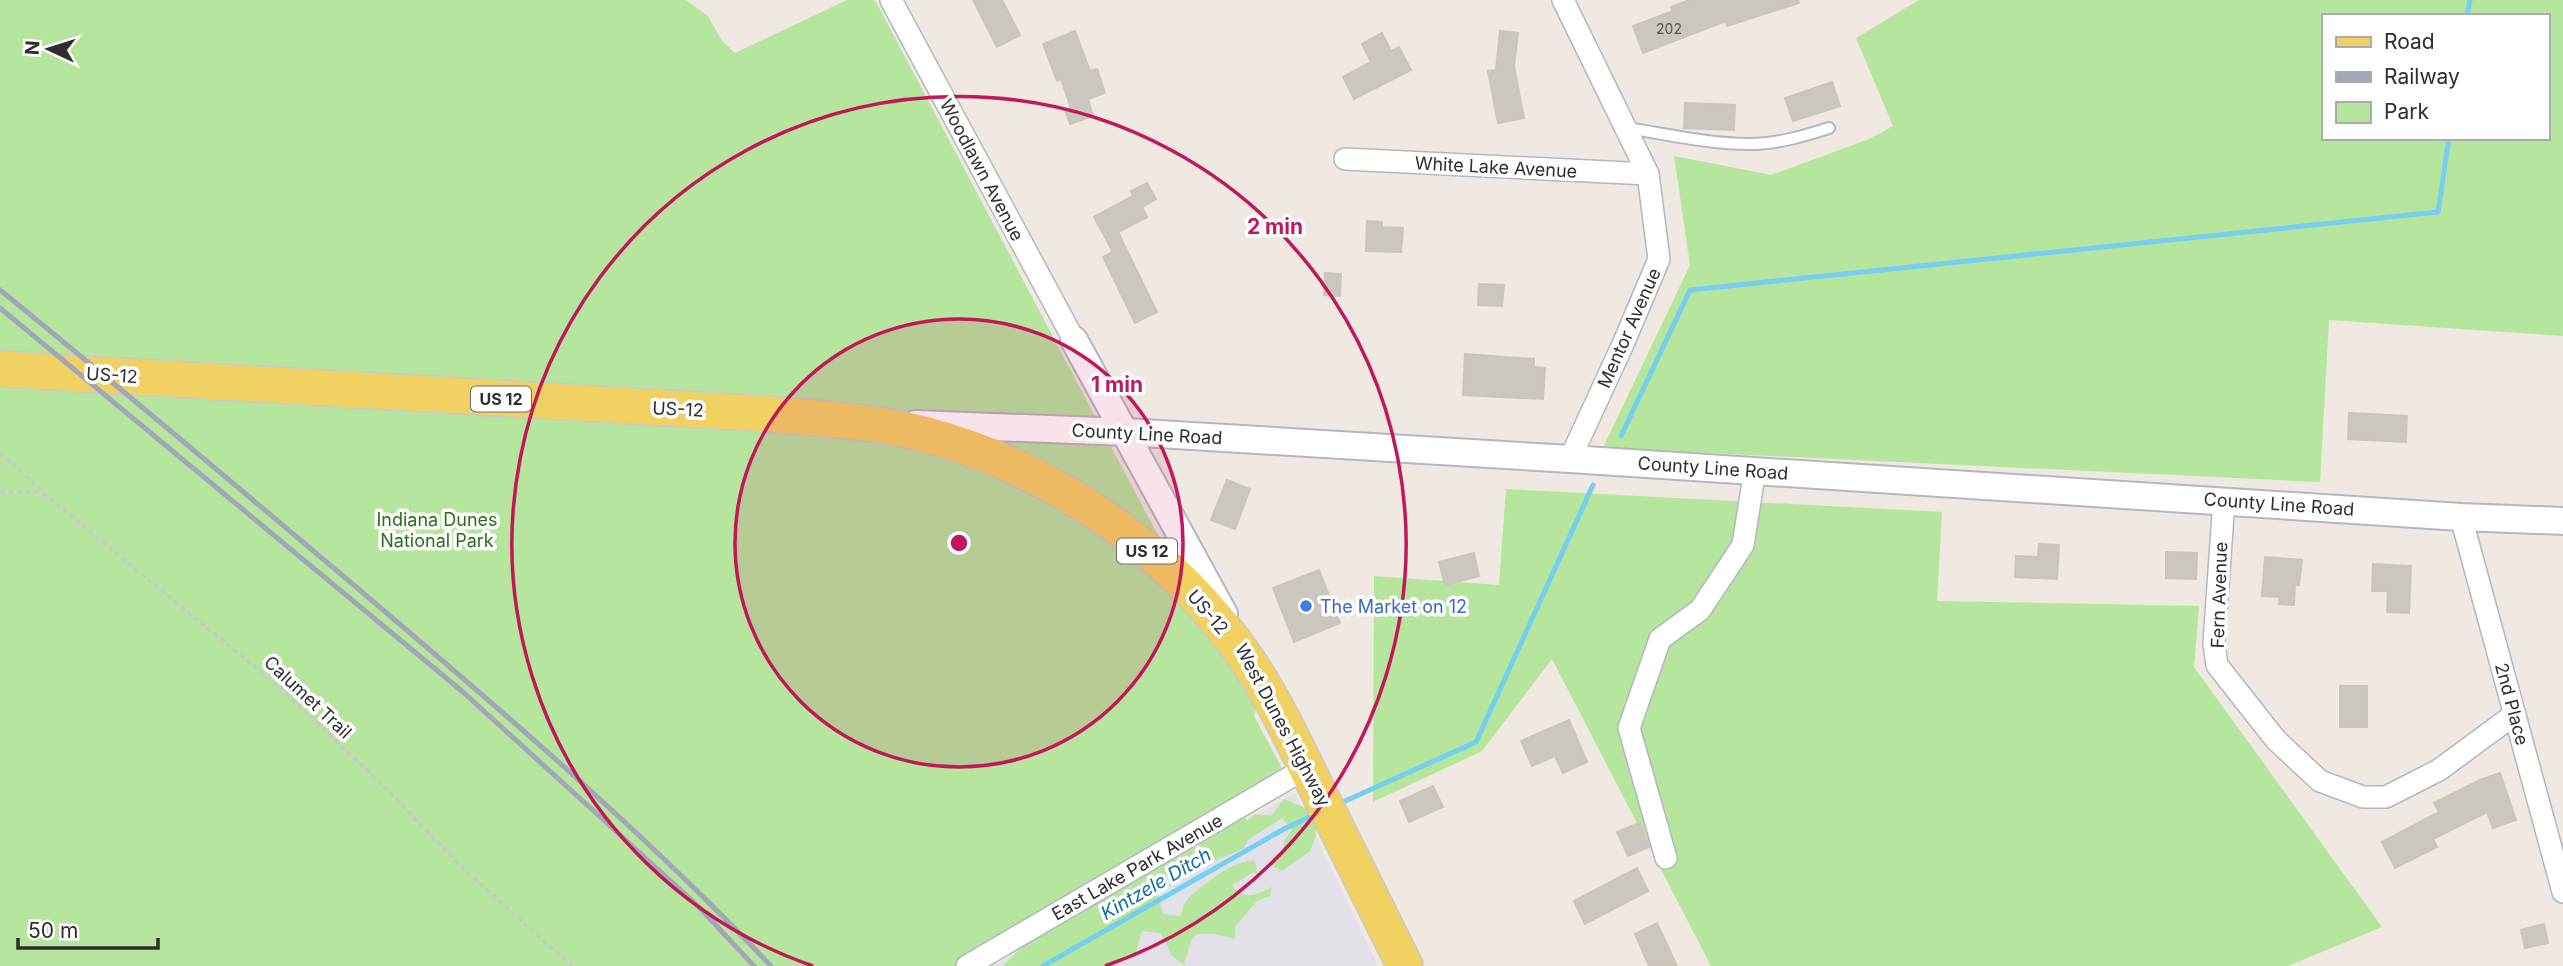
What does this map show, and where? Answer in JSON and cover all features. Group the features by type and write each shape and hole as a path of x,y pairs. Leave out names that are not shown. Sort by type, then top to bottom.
{"main road":[{"name":"US-12","path":"0,369 728,412 863,423 926,435 997,459 1078,500 1150,553 1182,582 1222,626 1262,684"},
{"name":"West Dunes Highway","path":"1262,684 1405,966"}],"street":[{"name":"Woodlawn Avenue","path":"891,0 1074,340"},
{"name":"Mentor Avenue","path":"1567,2 1648,174 1659,259 1570,458"},
{"name":"White Lake Avenue","path":"1345,159 1648,174"},
{"name":"West Dunes Highway","path":"1074,340 1262,684"},
{"name":"County Line Road","path":"863,423 1126,432 1570,458 2461,517 2563,521"},
{"path":"1666,858 1629,728 1660,639 1700,610 1743,545 1755,470"},
{"name":"Fern Avenue","path":"2224,500 2214,643 2217,664 2231,686 2276,740 2320,781 2363,797 2386,797 2439,770 2515,714"},
{"name":"2nd Place","path":"2461,517 2563,892"},
{"name":"East Lake Park Avenue","path":"967,966 1306,768"}],"lane":[{"path":"1626,128 1714,142 1751,144 1783,141 1829,128"}],"path":[{"name":"Calumet Trail","path":"0,453 48,497 278,686 376,779 469,874 572,966"},
{"path":"0,492 36,492 48,497"}],"shaded area":[{"path":"1295,793 1378,966 993,966"}],"green space":[{"name":"Indiana Dunes National Park","path":"0,0 686,0 708,16 722,41 735,53 847,0 875,0 1225,662 1231,662 1258,704 1254,716 1283,770 1182,849 1198,847 1204,837 1243,816 1247,820 1255,814 1271,816 1284,799 1306,808 1316,826 1316,836 1310,851 1282,871 1274,867 1272,858 1282,852 1285,839 1292,830 1282,818 1248,840 1243,849 1212,862 1158,893 1163,914 1181,916 1186,902 1200,888 1229,868 1247,861 1255,861 1258,876 1254,872 1232,885 1246,895 1272,887 1270,896 1257,901 1235,927 1235,939 1215,934 1197,934 1191,940 1184,965 1172,956 1161,933 1142,931 1135,956 1117,960 1112,966 1003,966 1026,943 1045,934 1064,917 974,966 0,966"},
{"path":"1919,0 2563,0 2563,336 2329,320 2320,482 1603,448 1690,265 1674,156 1771,175 1872,138 1893,126 1856,38"},
{"path":"1506,489 1942,512 1937,601 2199,606 2194,667 2382,927 2288,966 1711,966 1552,659 1482,751 1373,802 1374,576 1499,585"}],"building":[{"path":"973,0 1002,0 1020,35 997,47"},
{"path":"1690,0 1798,0 1799,3 1727,26 1726,21 1643,53 1633,26 1673,11 1671,7"},
{"path":"1075,31 1090,71 1097,69 1105,93 1088,99 1093,116 1070,124 1065,110 1071,108 1061,79 1057,81 1043,44"},
{"path":"1500,31 1518,33 1514,66 1524,118 1498,123 1488,71 1496,70"},
{"path":"1382,33 1391,51 1399,47 1411,70 1354,99 1343,77 1371,62 1362,44"},
{"path":"1832,82 1840,106 1793,121 1785,98"},
{"path":"1685,103 1735,105 1734,130 1684,128"},
{"path":"1147,183 1156,199 1142,207 1147,217 1118,232 1157,312 1135,323 1103,257 1113,252 1094,217 1133,196 1131,191"},
{"path":"1367,221 1382,222 1382,227 1403,228 1401,252 1366,251"},
{"path":"1325,273 1341,274 1340,296 1324,295"},
{"path":"1479,284 1504,285 1502,306 1478,305"},
{"path":"1465,354 1534,359 1534,367 1545,368 1543,399 1463,395"},
{"path":"2349,413 2407,416 2406,442 2348,439"},
{"path":"1227,480 1250,489 1235,529 1211,520"},
{"path":"2039,544 2059,545 2057,579 2015,577 2016,556 2038,557"},
{"path":"2166,552 2197,553 2196,579 2166,578"},
{"path":"1474,553 1479,576 1445,585 1439,562"},
{"path":"2265,557 2302,560 2299,585 2295,585 2294,605 2279,604 2280,597 2262,596"},
{"path":"2373,564 2411,566 2409,613 2387,612 2388,591 2372,591"},
{"name":"The Market on 12","path":"1319,570 1340,623 1294,642 1273,588"},
{"path":"2340,686 2367,686 2367,727 2340,727"},
{"path":"1569,720 1587,762 1563,773 1555,756 1532,766 1521,741"},
{"path":"2500,773 2516,820 2493,828 2487,812 2433,839 2437,847 2395,868 2382,842 2439,812 2434,803"},
{"path":"1433,786 1443,807 1409,822 1400,801"},
{"path":"1639,823 1649,847 1628,856 1617,832"},
{"path":"1637,868 1648,891 1585,924 1574,901"},
{"path":"1657,923 1677,966 1649,966 1635,934"},
{"path":"2544,924 2548,943 2525,948 2521,930"}],"waterway":[{"path":"2467,14 2470,0"},
{"path":"1621,436 1690,290 2438,212 2449,140"},
{"path":"1343,802 1476,742 1593,485"},
{"name":"Kintzele Ditch","path":"1043,966 1284,829 1312,816"}],"railway":[{"path":"0,290 132,398 512,720 670,865 771,966"},
{"path":"0,308 463,692 697,905 754,966"}],"place":[{"name":"The Market on 12","path":"1306,606"}]}
